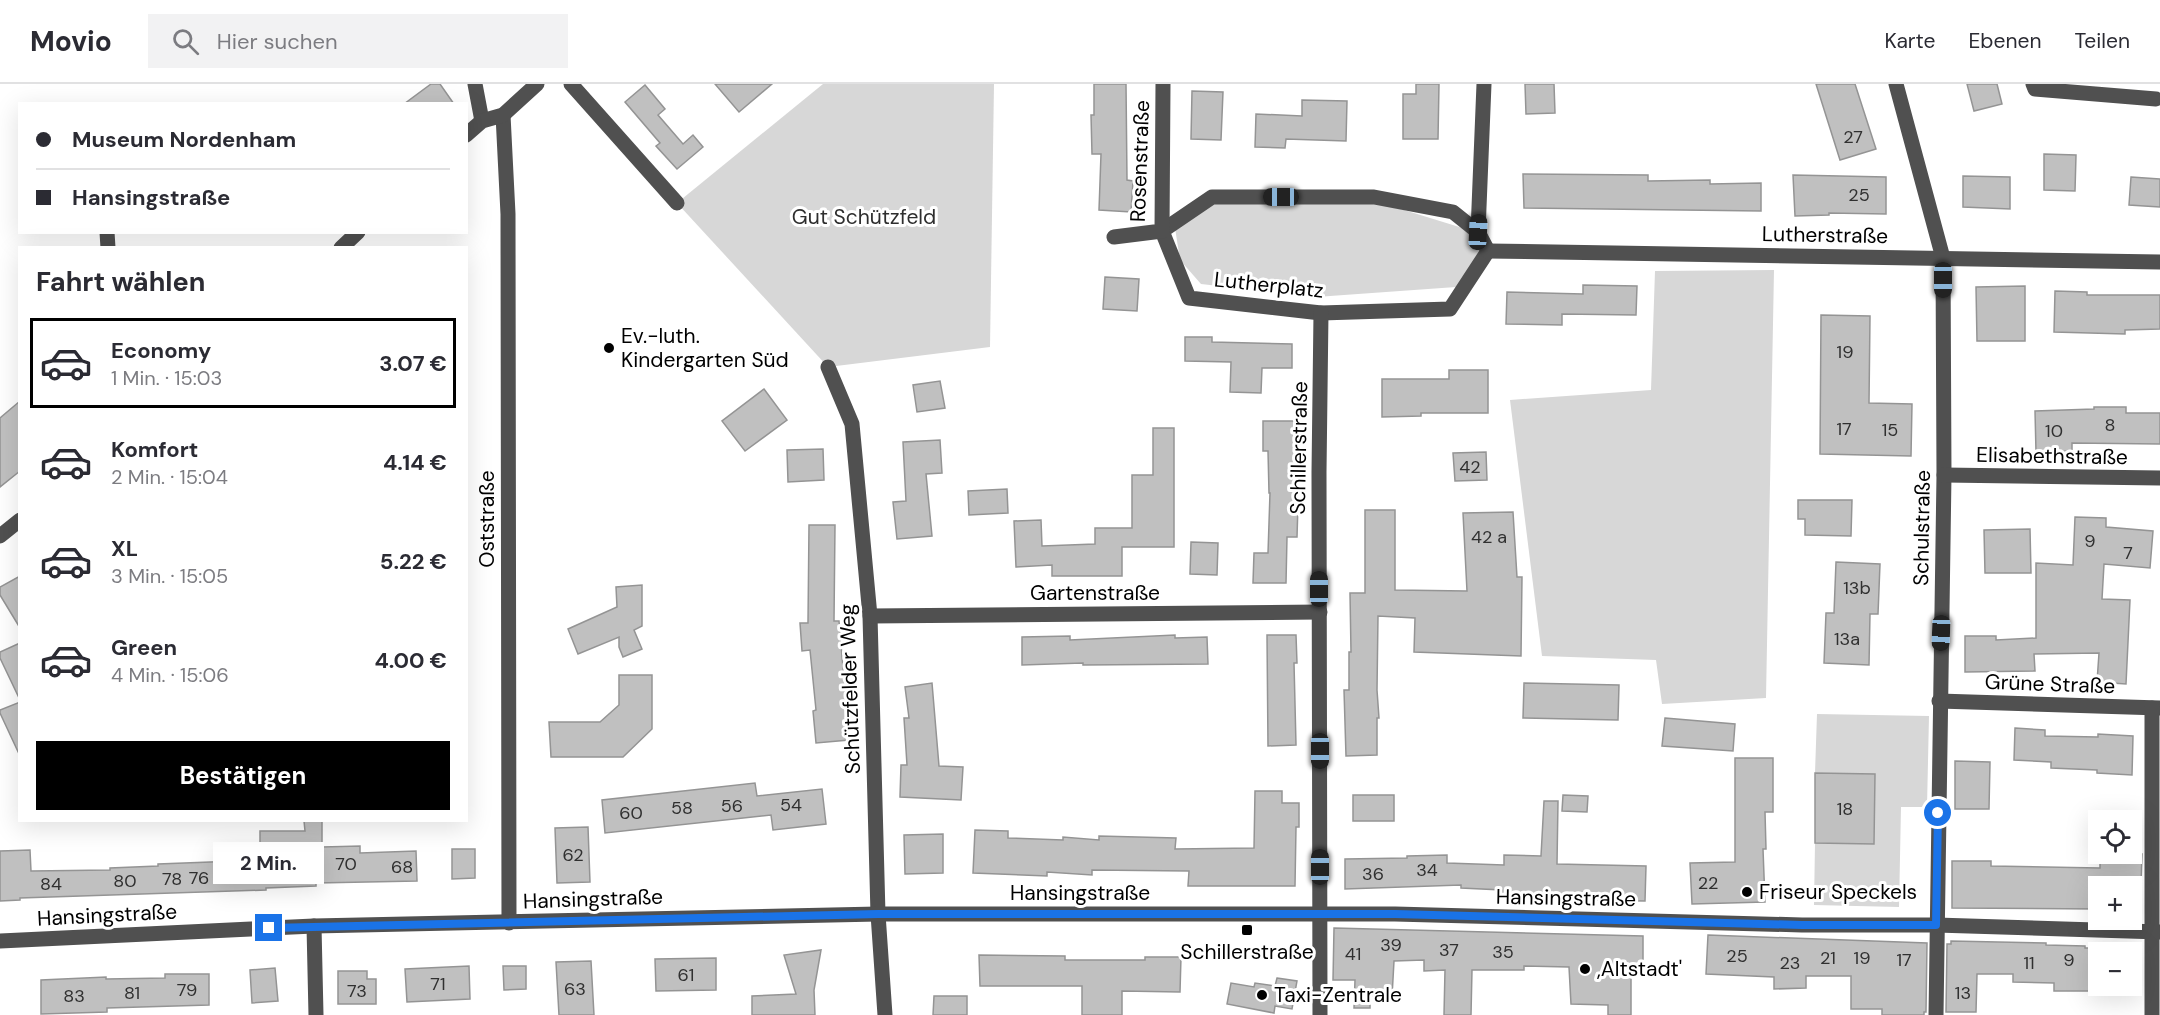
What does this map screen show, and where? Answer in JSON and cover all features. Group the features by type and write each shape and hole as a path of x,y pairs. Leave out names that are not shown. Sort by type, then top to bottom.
{"street":[{"path":"476,84 482,122"},
{"path":"468,133 482,122 503,115 537,84"},
{"path":"571,84 677,203"},
{"name":"Rosenstraße","path":"1114,237 1162,231 1163,84"},
{"path":"1478,232 1484,84"},
{"name":"Schulstraße","path":"1896,84 1943,258 1944,475 1936,1015"},
{"path":"2033,84 2035,89 2156,99"},
{"name":"Oststraße","path":"503,115 508,214 509,923"},
{"path":"1162,231 1212,197 1374,197 1453,212 1478,232 1488,250"},
{"name":"Lutherplatz","path":"1162,231 1189,298 1322,313 1450,309 1488,250"},
{"path":"343,246 356,234"},
{"name":"Lutherstraße","path":"1488,250 2160,262"},
{"name":"Schillerstraße","path":"1320,1015 1319,472 1322,313"},
{"name":"Schützfelder Weg","path":"828,367 852,424 870,616 878,914 885,1015"},
{"name":"Elisabethstraße","path":"1944,475 2160,478"},
{"path":"0,536 18,522"},
{"name":"Gartenstraße","path":"870,616 1320,612"},
{"name":"Grüne Straße","path":"1939,701 2156,708"},
{"path":"2152,1015 2157,932 2156,708"},
{"name":"Hansingstraße","path":"0,940 314,926 878,914 1320,914 1802,925 1936,925 2157,932"},
{"path":"314,926 316,1015"}],"green space":[{"name":"Gut Schützfeld","path":"823,84 994,84 990,347 828,367 677,203"},
{"path":"1215,200 1375,201 1469,230 1483,249 1456,287 1316,297 1201,284 1180,260 1175,228"},
{"path":"1774,270 1766,698 1662,704 1656,660 1542,656 1510,400 1651,390 1655,271"},
{"path":"1817,714 1929,716 1927,807 1901,807 1899,907 1814,905 1815,843 1874,843 1875,775 1815,773"}],"building":[{"path":"431,84 440,84 453,102 407,102"},
{"path":"715,84 772,84 739,112"},
{"path":"1094,84 1126,84 1127,180 1133,181 1131,212 1099,210 1101,154 1092,154 1091,115 1094,115"},
{"path":"1416,84 1439,84 1438,139 1403,139 1403,94 1416,94"},
{"path":"1525,84 1554,84 1555,113 1526,114"},
{"path":"1816,84 1855,84 1876,149 1840,160"},
{"path":"1967,84 1997,84 2002,104 1974,111"},
{"path":"645,85 665,109 658,115 683,144 693,135 703,147 677,169 656,146 660,143 625,102"},
{"path":"1192,91 1223,92 1221,140 1191,139"},
{"path":"1302,100 1347,101 1346,141 1286,139 1285,148 1255,147 1256,114 1302,116"},
{"path":"2044,154 2076,155 2075,191 2044,190"},
{"path":"1523,174 1648,175 1648,181 1710,180 1710,184 1761,183 1761,211 1524,208"},
{"path":"1793,175 1886,177 1886,214 1829,213 1829,215 1795,216"},
{"path":"1963,176 2010,177 2010,209 1963,207"},
{"path":"2131,177 2160,179 2160,207 2129,205"},
{"path":"1105,277 1139,279 1137,311 1103,309"},
{"path":"1583,285 1637,286 1636,315 1562,314 1562,325 1506,324 1507,292 1583,294"},
{"path":"2025,286 2025,341 1977,341 1976,287"},
{"path":"2055,291 2087,292 2087,295 2160,295 2160,329 2125,330 2125,334 2054,332"},
{"path":"1821,315 1870,316 1869,403 1912,404 1911,456 1820,454"},
{"path":"1185,337 1212,337 1212,342 1292,344 1292,368 1262,368 1261,393 1230,392 1231,362 1185,361"},
{"path":"1449,370 1488,370 1488,413 1421,413 1421,416 1382,417 1382,379 1449,379"},
{"path":"940,381 945,408 917,412 913,385"},
{"path":"764,389 787,420 745,451 722,421"},
{"path":"18,403 18,473 0,487 0,418"},
{"path":"2094,407 2126,407 2126,413 2160,413 2160,444 2072,443 2072,451 2036,452 2035,411 2094,409"},
{"path":"1263,421 1296,421 1294,504 1298,504 1297,537 1287,537 1286,583 1253,583 1254,553 1268,553 1270,493 1268,451 1263,451"},
{"path":"1153,428 1174,428 1174,547 1122,547 1122,576 1052,576 1052,565 1016,567 1014,521 1041,520 1042,546 1095,544 1095,528 1132,528 1132,475 1153,475"},
{"path":"940,440 942,473 926,474 932,536 897,539 893,502 906,501 903,442"},
{"path":"823,449 824,480 788,482 787,450"},
{"path":"1486,452 1487,480 1455,481 1453,453"},
{"path":"1007,489 1008,513 969,515 968,491"},
{"path":"1798,500 1852,500 1851,536 1805,535 1805,519 1798,519"},
{"path":"1365,510 1395,510 1395,590 1467,591 1463,513 1513,512 1517,577 1522,577 1521,656 1414,652 1415,618 1378,616 1377,755 1346,756 1344,690 1349,690 1350,593 1365,593"},
{"path":"2075,517 2106,518 2106,527 2153,531 2150,568 2104,564 2102,599 2130,600 2126,684 2097,682 2099,653 2034,654 2035,671 1965,672 1965,636 1996,636 1996,640 2036,638 2036,563 2073,565"},
{"path":"809,525 835,525 834,621 839,621 849,740 816,743 813,711 816,710 810,650 802,651 800,623 808,623"},
{"path":"2030,529 2031,573 1985,573 1984,530"},
{"path":"1191,542 1218,543 1217,575 1190,574"},
{"path":"1836,562 1880,564 1878,614 1870,614 1869,665 1824,663 1826,613 1834,613"},
{"path":"18,577 18,625 0,595 0,587"},
{"path":"642,585 642,626 634,630 642,649 623,657 619,647 619,637 578,654 568,629 617,607 616,587"},
{"path":"1175,635 1175,638 1207,637 1208,664 1022,665 1022,637 1070,636 1070,640"},
{"path":"1267,635 1296,635 1297,663 1294,663 1296,745 1268,746"},
{"path":"18,644 18,696 0,658 0,652"},
{"path":"619,675 652,675 652,729 623,757 551,757 549,722 600,722 619,705"},
{"path":"932,683 939,766 963,767 961,800 900,797 901,765 907,765 904,718 909,718 905,687"},
{"path":"1524,683 1619,685 1618,720 1523,718"},
{"path":"18,703 18,752 0,713 0,710"},
{"path":"1665,718 1735,724 1733,751 1662,746"},
{"path":"2015,728 2045,730 2045,736 2098,737 2098,734 2133,736 2132,775 2097,773 2097,770 2051,768 2051,762 2014,760"},
{"path":"1735,758 1773,758 1773,812 1765,812 1766,849 1763,849 1765,902 1692,904 1690,863 1735,862"},
{"path":"1955,761 1990,762 1989,809 1955,809"},
{"path":"1815,773 1875,774 1874,844 1815,843"},
{"path":"755,783 757,796 822,789 826,824 773,830 771,815 605,833 602,800"},
{"path":"1255,791 1282,791 1282,803 1299,803 1299,827 1296,827 1295,886 1188,886 1189,871 1092,870 1092,875 1047,872 1047,876 973,873 975,830 1008,831 1008,838 1063,840 1063,837 1099,840 1099,836 1176,838 1175,849 1254,848"},
{"path":"1353,795 1394,795 1394,821 1353,821"},
{"path":"1563,795 1588,796 1587,812 1562,811"},
{"path":"1544,801 1558,801 1557,864 1646,866 1645,901 1502,899 1502,890 1461,888 1461,885 1345,889 1345,859 1447,855 1447,863 1504,865 1504,855 1541,856"},
{"path":"304,822 322,822 322,847 360,846 360,853 416,851 417,881 316,883 316,886 266,888 266,890 20,898 20,900 0,901 0,851 30,850 31,871 110,870 110,868 158,866 158,864 237,861 237,844 260,843 260,831 305,831"},
{"path":"588,827 590,882 557,883 555,828"},
{"path":"943,834 943,873 905,874 904,835"},
{"path":"452,849 475,849 475,878 452,879"},
{"path":"1952,861 1991,861 1991,866 2100,868 2100,864 2142,864 2141,876 2088,876 2088,909 1952,908"},
{"path":"1334,928 1643,936 1643,970 1631,970 1631,1015 1608,1015 1608,1005 1571,1004 1569,967 1524,966 1524,970 1472,970 1471,1015 1444,1015 1445,970 1424,971 1424,960 1394,961 1392,997 1370,996 1370,1008 1354,1008 1355,980 1333,980"},
{"path":"1708,935 1927,943 1926,1012 1924,1015 1882,1015 1882,1009 1851,1009 1851,976 1806,976 1806,988 1774,989 1774,977 1706,974"},
{"path":"1951,941 2085,946 2088,948 2088,991 2054,991 2054,983 2013,982 2013,974 1977,974 1976,1012 1946,1012 1947,944 1951,944"},
{"path":"821,950 814,990 815,1015 752,1015 752,996 796,994 784,955"},
{"path":"979,955 1065,956 1065,960 1145,960 1145,957 1181,957 1180,992 1122,991 1122,1015 1082,1015 1082,986 980,986"},
{"path":"716,958 716,990 656,991 655,959"},
{"path":"591,961 594,1015 559,1015 556,962"},
{"path":"469,966 470,999 407,1002 405,969"},
{"path":"503,966 526,966 526,989 504,990"},
{"path":"275,968 278,1001 252,1003 250,970"},
{"path":"338,971 367,971 367,979 376,979 376,1004 338,1004"},
{"path":"165,974 209,974 209,1005 107,1008 107,1012 41,1014 41,980 106,977 106,979 165,978"},
{"name":"Taxi-Zentrale","path":"1277,978 1297,981 1292,1009 1275,1006 1274,1013 1227,1004 1231,983 1254,987 1255,983 1275,986"},
{"path":"934,996 967,996 967,1015 933,1015"}],"place":[{"name":"Ev.-luth. Kindergarten Süd","path":"609,348"},
{"name":"Friseur Speckels","path":"1747,892"},
{"name":"Schillerstraße","path":"1247,930"},
{"name":",Altstadt'","path":"1585,969"},
{"name":"Taxi-Zentrale","path":"1262,995"}],"route":[{"path":"269,928 878,914 1395,914 1802,925 1936,925 1938,813"}]}
